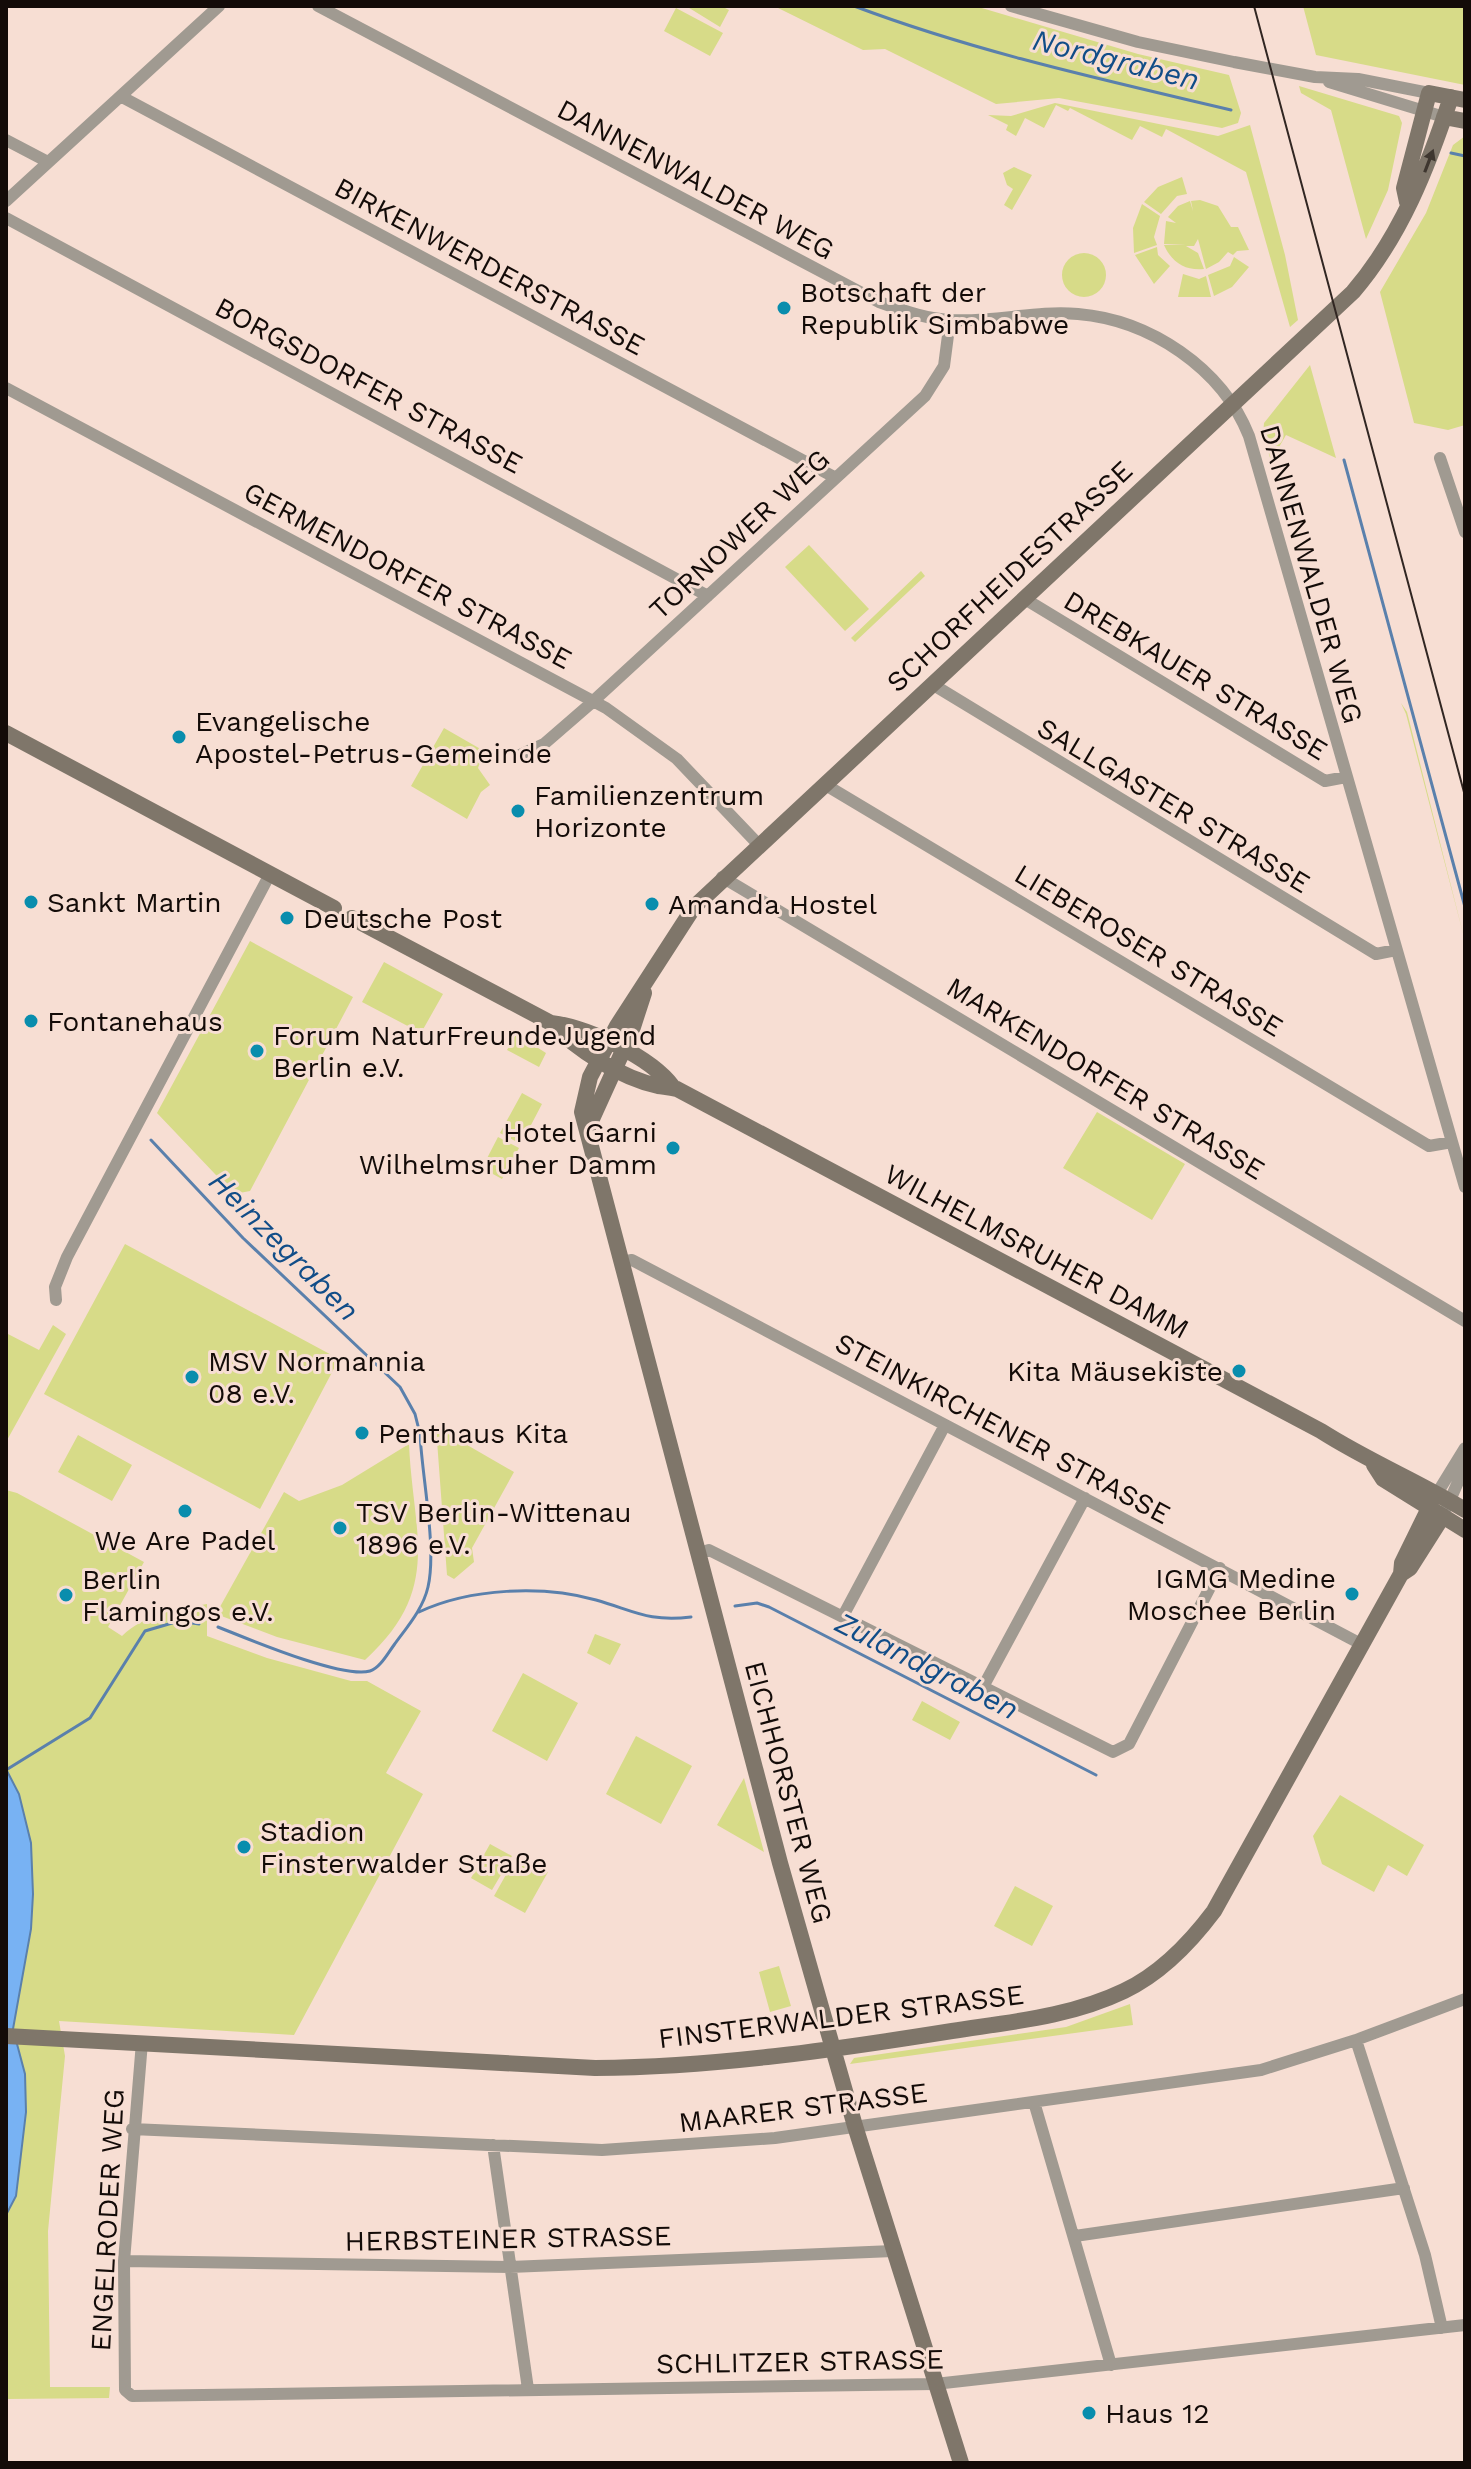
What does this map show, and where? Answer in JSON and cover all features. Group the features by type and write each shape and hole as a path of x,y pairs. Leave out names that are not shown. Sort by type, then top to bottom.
{"main road":[{"path":"1429,93 1458,99"},
{"name":"SCHORFHEIDESTRASSE","path":"1407,202 1404,188 1429,93"},
{"name":"SCHORFHEIDESTRASSE","path":"611,1055 637,1017 645,988 694,907 722,877 1234,406 1362,282 1393,234 1407,202 1418,190 1444,117 1458,99"},
{"path":"1444,117 1465,121"},
{"path":"6,733 334,908"},
{"name":"WILHELMSRUHER DAMM","path":"352,918 551,1023 572,1026 611,1055 663,1073 673,1087 1321,1431 1374,1465 1383,1479 1445,1506 1465,1530"},
{"name":"EICHHORSTER WEG","path":"611,1055 583,1096 582,1112 780,1863 855,2126 961,2463"},
{"name":"FINSTERWALDER STRASSE","path":"6,2036 595,2068 706,2065 1056,2014 1100,2002 1156,1971 1175,1956 1214,1911 1401,1574 1402,1563 1445,1506"}],"street":[{"path":"6,201 219,6"},
{"name":"DANNENWALDER WEG","path":"318,6 865,296 905,312 950,320 1079,314 1125,324 1186,356 1216,382 1234,406 1249,436 1465,1187"},
{"path":"1011,6 1138,42 1315,77 1444,117"},
{"path":"1315,77 1358,79 1429,93"},
{"name":"BIRKENWERDERSTRASSE","path":"122,97 836,478"},
{"path":"6,140 48,162"},
{"name":"BORGSDORFER STRASSE","path":"6,218 708,596"},
{"name":"TORNOWER WEG","path":"520,755 544,744 594,701 912,409 936,382 948,352 950,320"},
{"name":"GERMENDORFER STRASSE","path":"6,388 594,701 677,759 758,844"},
{"path":"1440,458 1465,532"},
{"name":"DREBKAUER STRASSE","path":"1025,599 1325,781 1346,777"},
{"name":"SALLGASTER STRASSE","path":"932,684 1376,954 1396,950"},
{"name":"LIEBEROSER STRASSE","path":"824,784 1429,1146 1452,1142"},
{"path":"56,1300 55,1287 67,1257 270,874"},
{"name":"MARKENDORFER STRASSE","path":"722,877 1465,1321"},
{"name":"STEINKIRCHENER STRASSE","path":"622,1262 632,1260 1361,1644"},
{"path":"843,1616 945,1425"},
{"path":"1445,1506 1465,1448"},
{"path":"1445,1506 1465,1466"},
{"path":"983,1687 1085,1498"},
{"path":"699,1553 709,1550 1113,1752 1129,1744 1220,1568"},
{"name":"MAARER STRASSE","path":"132,2129 658,2149 855,2126 1261,2070 1356,2040 1465,1999"},
{"path":"1356,2040 1404,2188 1442,2328"},
{"name":"ENGELRODER WEG","path":"132,2396 125,2390 124,2261 132,2129 142,2042"},
{"path":"1034,2102 1111,2365"},
{"path":"493,2145 528,2389"},
{"path":"1075,2236 1404,2188"},
{"name":"HERBSTEINER STRASSE","path":"124,2261 510,2267 893,2251"},
{"name":"SCHLITZER STRASSE","path":"132,2396 935,2384 1465,2325"}],"green space":[{"path":"686,6 721,6 729,10 720,27"},
{"path":"774,6 975,6 1138,54 1229,75 1241,113 1238,123 1222,128 1059,98 996,104 885,49 863,50"},
{"path":"1303,6 1465,6 1465,85 1316,55"},
{"path":"676,8 723,33 710,56 664,31"},
{"path":"1299,86 1399,116 1402,123 1388,190 1366,239 1331,110 1301,93"},
{"path":"1055,103 1218,136 1250,125 1285,255 1298,320 1290,327 1246,172 1166,129 1162,137 1140,126 1132,140 1070,108 1068,111 1056,105 1044,128 1025,118 1016,136 1006,130 1008,125 988,115 1011,116"},
{"path":"1465,136 1465,425 1448,430 1414,423 1380,292 1426,213 1453,145"},
{"path":"1014,167 1032,175 1012,210 1004,205 1013,189 1007,185 1003,173"},
{"path":"1182,177 1187,194 1177,196 1161,214 1144,202 1158,187"},
{"path":"1200,200 1218,206 1231,227 1238,227 1249,250 1237,251 1233,255 1228,252 1219,262 1206,269 1198,239 1194,246 1186,246 1198,253 1204,269 1191,269 1171,257 1164,245 1186,245 1164,244 1166,221 1176,223 1168,217 1178,206 1190,201 1193,211 1191,201"},
{"path":"1142,204 1160,216 1154,237 1157,245 1134,253 1133,228"},
{"path":"1157,247 1158,255 1170,266 1154,284 1135,255"},
{"path":"1084,253 1100,259 1106,275 1100,291 1084,297 1068,291 1062,275 1068,259"},
{"path":"1234,257 1249,267 1232,287 1214,296 1208,275 1230,266"},
{"path":"1183,274 1199,279 1206,276 1211,297 1178,297"},
{"path":"1310,365 1336,458 1286,435 1271,461 1263,435 1264,423"},
{"path":"809,545 869,609 845,631 785,567"},
{"path":"921,571 925,576 855,642 851,638"},
{"path":"1401,703 1407,712 1465,941 1406,714"},
{"path":"444,728 484,751 478,768 490,785 481,792 467,819 411,786"},
{"name":"Forum NaturFreundeJugend Berlin e.V.","path":"250,941 353,997 250,1191 234,1194 157,1113"},
{"path":"384,962 443,994 421,1033 362,1002"},
{"path":"516,1034 546,1053 539,1067 507,1050"},
{"path":"522,1093 542,1104 521,1144 500,1133"},
{"path":"1097,1112 1185,1164 1152,1220 1063,1168"},
{"path":"498,1137 519,1148 502,1179 482,1168"},
{"name":"MSV Normannia 08 e.V.","path":"125,1244 339,1359 260,1509 44,1394"},
{"path":"53,1325 66,1334 6,1442 6,1333 39,1350"},
{"path":"436,1427 514,1472 472,1548 474,1562 454,1579 447,1575"},
{"path":"78,1435 132,1465 112,1501 58,1472"},
{"name":"TSV Berlin-Wittenau 1896 e.V.","path":"409,1444 418,1560 414,1584 405,1609 389,1634 365,1660 277,1637 216,1614 284,1492 299,1501 342,1485"},
{"path":"6,1490 17,1493 144,1562 108,1627 122,1636 151,1618 207,1604 207,1636 267,1658 351,1681 367,1681 421,1711 386,1773 423,1794 294,2035 59,2021 65,2056 48,2231 50,2387 110,2387 109,2398 6,2399 6,2215 16,2196 24,2126 22,2062 13,2029 31,1929 19,1794 6,1769"},
{"path":"595,1634 621,1644 610,1665 587,1653"},
{"path":"523,1673 578,1703 547,1761 492,1731"},
{"path":"922,1701 960,1722 950,1740 912,1720"},
{"path":"636,1736 692,1766 661,1824 606,1794"},
{"path":"744,1778 764,1852 717,1825"},
{"path":"1340,1795 1424,1845 1407,1876 1388,1865 1374,1892 1322,1864 1313,1836"},
{"path":"490,1844 512,1856 492,1890 471,1878"},
{"path":"517,1855 548,1872 525,1913 494,1896"},
{"path":"1015,1886 1053,1906 1032,1946 994,1926"},
{"path":"779,1966 791,2006 770,2012 759,1972"},
{"path":"1130,2004 1133,2025 850,2064 854,2058 1066,2027"}],"water":[{"path":"6,1769 19,1794 31,1843 33,1894 31,1929 13,2029 25,2074 26,2112 16,2196 6,2215"}],"waterway":[{"name":"Nordgraben","path":"854,6 993,51 1231,110"},
{"name":"Nordgraben","path":"1451,153 1465,156"},
{"path":"1344,460 1465,907"},
{"name":"Heinzegraben","path":"151,1140 243,1238 400,1387 415,1414 420,1434 430,1533 428,1587 414,1618 377,1667 357,1672 338,1669 218,1627"},
{"name":"Zulandgraben","path":"419,1612 461,1598 530,1591 575,1595 652,1617 691,1617"},
{"name":"Zulandgraben","path":"735,1606 757,1603 769,1607 1096,1775"},
{"name":"Heinzegraben","path":"6,1770 90,1718 145,1631 179,1621 199,1624"}],"tram line":[{"path":"1254,6 1465,796"}],"place":[{"name":"Botschaft der Republik Simbabwe","path":"784,308"},
{"name":"Evangelische Apostel-Petrus-Gemeinde","path":"179,737"},
{"name":"Familienzentrum Horizonte","path":"518,811"},
{"name":"Sankt Martin","path":"31,902"},
{"name":"Amanda Hostel","path":"652,904"},
{"name":"Deutsche Post","path":"287,918"},
{"name":"Fontanehaus","path":"31,1021"},
{"name":"Forum NaturFreundeJugend Berlin e.V.","path":"257,1051"},
{"name":"Hotel Garni Wilhelmsruher Damm","path":"673,1148"},
{"name":"Kita Mäusekiste","path":"1239,1371"},
{"name":"MSV Normannia 08 e.V.","path":"192,1377"},
{"name":"Penthaus Kita","path":"362,1433"},
{"name":"We Are Padel","path":"185,1511"},
{"name":"TSV Berlin-Wittenau 1896 e.V.","path":"340,1528"},
{"name":"IGMG Medine Moschee Berlin","path":"1352,1594"},
{"name":"Berlin Flamingos e.V.","path":"66,1595"},
{"name":"Stadion Finsterwalder Straße","path":"244,1847"},
{"name":"Haus 12","path":"1089,2413"}]}
